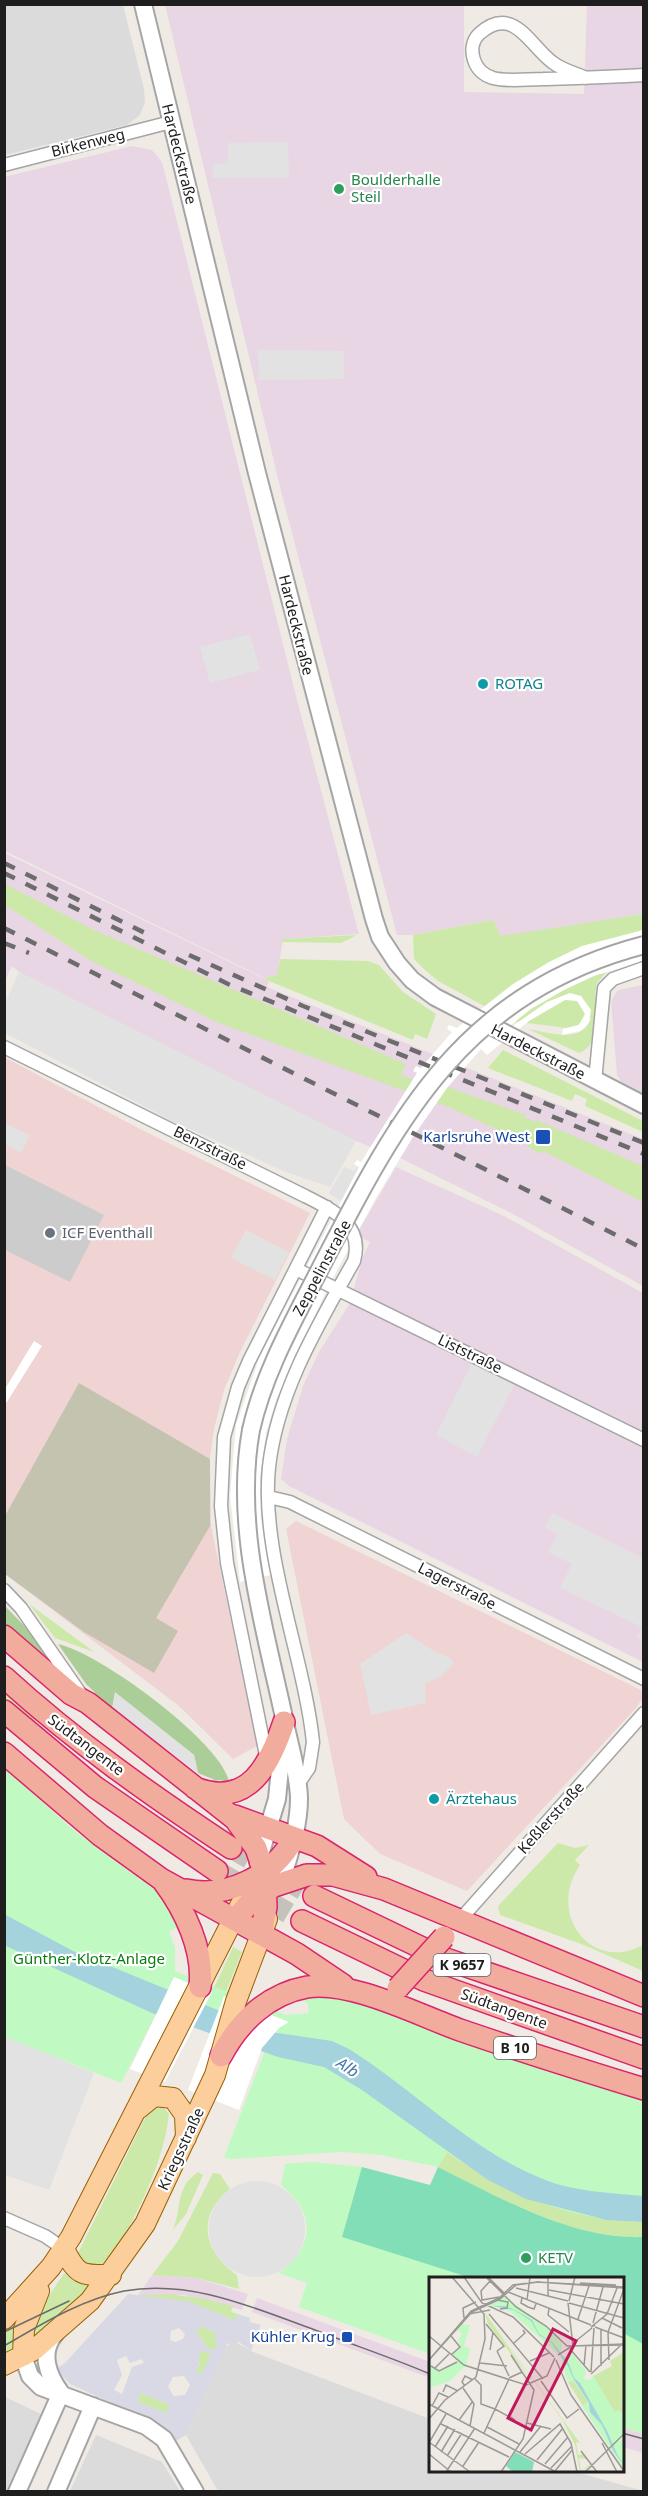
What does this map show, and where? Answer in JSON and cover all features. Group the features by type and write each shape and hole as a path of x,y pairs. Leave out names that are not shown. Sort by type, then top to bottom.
{"highway":[{"path":"4,1636 71,1694 88,1703 244,1829 285,1937 297,1954"},
{"name":"Südtangente","path":"4,1677 56,1724 177,1813 231,1848"},
{"name":"Südtangente","path":"4,1711 95,1787 217,1871"},
{"path":"192,1787 212,1793 237,1789 274,1770 284,1722"},
{"path":"4,1753 92,1828 167,1882 297,1954 354,1992"},
{"path":"223,1810 268,1830 325,1850 451,1929 644,1996"},
{"path":"261,1934 268,1830"},
{"path":"235,1920 266,1882 294,1838"},
{"path":"167,1882 207,1893 307,1875 333,1875 384,1889"},
{"path":"167,1882 189,1928 201,1969 200,1987"},
{"name":"Südtangente","path":"314,1896 443,1958 644,2027"},
{"name":"Südtangente","path":"302,1921 424,1980 644,2058"},
{"path":"393,1995 451,1929"},
{"name":"B 10","path":"221,2056 240,2026 258,2010 279,1997 307,1987 331,1986 354,1992 393,1995 459,2029 644,2089"}],"main road":[{"path":"4,2319 51,2267 64,2249 235,1920"},
{"name":"Kriegsstraße","path":"4,2365 23,2356 55,2333 90,2301 111,2275 145,2224 206,2097 221,2056 236,2001 261,1934"},
{"path":"138,2109 154,2096 173,2098 185,2115 186,2140"},
{"path":"64,2249 72,2265 80,2273 88,2276 111,2275"},
{"path":"23,2356 24,2329 30,2307 51,2267"}],"street":[{"name":"Hardeckstraße","path":"142,4 308,671 380,937 397,963 412,980 435,997 644,1105"},
{"path":"586,78 550,61 523,30 506,24 492,25 483,31 476,37 472,47 476,65 484,75 494,79 586,78 644,75"},
{"name":"Birkenweg","path":"4,165 171,122"},
{"name":"Zeppelinstraße","path":"294,1838 298,1815 298,1784 255,1578 244,1495 247,1450 256,1409 272,1366 304,1300 398,1131 448,1060 480,1028 507,1006 574,967 644,945"},
{"path":"596,1081 604,988 613,979 644,968"},
{"name":"Benzstraße","path":"4,1047 327,1207 348,1223 356,1243 354,1261 339,1289"},
{"name":"Zeppelinstraße","path":"268,1830 274,1770 227,1563 221,1506 224,1437 238,1387 327,1207"},
{"name":"Liststraße","path":"296,1269 644,1440"},
{"name":"Zeppelinstraße","path":"298,1784 309,1768 313,1742 276,1559 269,1497 269,1469 275,1434 284,1403 297,1370 339,1289"},
{"name":"Lagerstraße","path":"269,1497 301,1508 644,1679"},
{"path":"4,1590 21,1608 88,1703"},
{"name":"Keßlerstraße","path":"451,1929 644,1713"},
{"path":"4,2218 45,2236 64,2249"},
{"path":"55,2333 47,2346 46,2357 52,2379 60,2393"},
{"path":"23,2356 30,2376 38,2385 146,2426 164,2439 195,2492"},
{"path":"17,2492 60,2393"},
{"path":"56,2492 93,2406"}],"shaded area":[{"path":"5,4 123,5 144,89 145,102 140,115 127,125 5,155"},
{"path":"165,5 464,5 464,92 584,94 587,5 643,5 643,914 501,937 493,920 413,935 397,935 281,491"},
{"path":"288,142 289,178 213,178 213,164 228,163 228,143"},
{"path":"132,146 152,150 162,162 296,696 359,934 283,939 277,975 264,978 5,851 4,177"},
{"path":"258,350 344,351 344,379 259,380"},
{"path":"250,634 260,670 210,683 200,647"},
{"path":"5,853 269,981 267,987 643,1139 643,1286 511,1213 400,1158 356,1141 19,972 12,966 5,981"},
{"path":"19,972 356,1141 330,1187 286,1172 172,1121 5,1033 5,1003"},
{"path":"643,985 643,1095 623,1085 617,1075 611,1001 618,990"},
{"path":"4,1057 140,1129 310,1213 239,1354 224,1390 214,1429 210,1458 211,1526 257,1746 233,1759 179,1706 5,1574"},
{"path":"4,1123 30,1135 21,1153 5,1144"},
{"path":"369,1156 396,1167 368,1194 355,1211 329,1193 344,1167 354,1171"},
{"name":"ICF Eventhall","path":"5,1165 104,1215 70,1282 5,1250"},
{"path":"396,1167 504,1216 643,1293 643,1662 289,1486 281,1479 287,1439 303,1386 319,1352 350,1303 362,1259 370,1242 356,1235"},
{"path":"246,1230 289,1252 275,1280 231,1258"},
{"path":"472,1363 514,1385 477,1457 436,1435"},
{"path":"79,1383 210,1459 210,1526 156,1618 178,1631 154,1673 84,1632 5,1574 5,1516"},
{"path":"552,1513 643,1558 643,1641 637,1637 642,1627 560,1588 572,1564 548,1552 558,1534 545,1528"},
{"path":"296,1521 641,1690 642,1699 636,1708 467,1891 380,1854 344,1819 286,1529"},
{"path":"406,1633 437,1653 449,1657 454,1663 441,1676 425,1684 426,1703 371,1715 360,1664"},
{"path":"115,1692 194,1755 198,1773 112,1709"},
{"path":"5,2037 94,2073 49,2190 5,2175"},
{"path":"257,2181 275,2185 291,2195 301,2211 305,2229 301,2247 291,2263 275,2273 257,2277 239,2273 223,2263 213,2247 209,2229 213,2211 223,2195 239,2185"},
{"path":"152,2275 197,2278 248,2294 242,2310 184,2295 138,2295"},
{"path":"128,2294 188,2301 231,2319 236,2319 238,2314 250,2318 250,2322 261,2325 251,2351 239,2342 227,2344 186,2435 174,2442 160,2425 70,2384 56,2369 65,2363","holes":["201,2326 214,2332 217,2345 215,2349 208,2349 197,2332","179,2328 185,2334 183,2339 175,2342 170,2340 171,2331","206,2351 211,2356 200,2375 196,2370 200,2363 198,2358 200,2353","126,2356 130,2363 142,2359 144,2363 132,2367 122,2394 114,2390 122,2375 117,2360","184,2376 190,2385 185,2395 174,2396 168,2387 173,2377","141,2393 170,2405 166,2413 137,2401"]},
{"path":"257,2298 429,2362 429,2378 252,2312"},
{"path":"234,2341 251,2351 429,2419 429,2472 576,2472 643,2491 218,2491 186,2435 224,2348"},
{"path":"5,2397 43,2415 9,2491 5,2492"},
{"path":"624,2428 643,2434 643,2453 624,2447"},
{"path":"96,2435 162,2462 180,2491 70,2491"}],"green space":[{"path":"5,884 94,930 406,1064 401,1075 414,1080 417,1076 526,1115 525,1118 536,1122 537,1120 643,1166 643,1202 545,1152 538,1153 518,1139 448,1107 219,1023 93,962 5,905"},
{"path":"643,914 643,928 597,983 595,1032 587,1048 579,1053 528,1029 564,1035 573,1034 581,1032 591,1018 585,1016 578,1025 566,1028 512,1021 438,981 414,959 413,935 493,920 501,936"},
{"path":"357,935 341,943 282,942 282,939"},
{"path":"280,959 368,961 379,965 403,992 436,1014 427,1039 415,1034 413,1040 264,978 277,975"},
{"path":"503,1050 643,1121 643,1132 585,1106 587,1099 575,1094 572,1101 488,1068"},
{"path":"29,1604 93,1651 94,1652 55,1638"},
{"path":"5,1606 38,1640 52,1666 5,1628"},
{"path":"58,1644 100,1663 155,1700 204,1744 221,1764 229,1781 215,1780 198,1773 194,1755 115,1693 112,1709 86,1684"},
{"path":"5,1690 38,1720 32,1723 5,1699"},
{"name":"Günther-Klotz-Anlage","path":"4,1767 77,1833 162,1895 185,1922 169,1932 175,1947 175,1971 286,2015 309,2013 308,2004 300,1998 320,1994 367,2004 643,2098 643,2222 588,2216 540,2202 494,2181 447,2152 438,2167 381,2155 342,2152 230,2159 224,2157 266,2048 164,1999 121,2083 5,2037"},
{"path":"558,1843 575,1848 589,1845 575,1860 580,1865 571,1884 568,1903 572,1920 580,1934 592,1945 607,1951 624,1952 643,1945 643,1971 584,1945 500,1915 498,1906"},
{"path":"233,1947 242,1952 224,1996 212,1992"},
{"path":"156,2106 162,2106 169,2114 161,2152 148,2188 114,2257 110,2262 91,2267 76,2257 148,2112"},
{"path":"447,2152 494,2181 540,2202 588,2216 643,2222 643,2237 590,2232 512,2204 438,2167"},
{"path":"313,2162 362,2167 342,2237 468,2277 429,2277 429,2354 299,2307 307,2283 279,2273 299,2253 305,2242 307,2230 301,2207 281,2185 285,2164"},
{"name":"KETV","path":"362,2167 430,2185 438,2167 512,2204 564,2224 590,2232 643,2237 643,2344 624,2334 624,2277 468,2277 342,2237"},
{"path":"198,2172 203,2175 186,2214 173,2230 182,2191"},
{"path":"213,2173 220,2174 230,2189 212,2211 208,2222 208,2233 217,2256 237,2275 239,2289 197,2278 152,2275 178,2241"},
{"path":"64,2273 74,2281 90,2285 87,2291 32,2340 30,2337 37,2314"},
{"path":"167,2294 201,2298 233,2306 231,2312 238,2314 236,2320 186,2303 138,2297 138,2295"},
{"path":"20,2311 13,2350 4,2356 4,2328"},
{"path":"201,2326 215,2332 217,2345 215,2349 208,2349 197,2332"},
{"path":"624,2334 643,2344 643,2434 624,2427"},
{"path":"206,2351 211,2356 200,2375 196,2370 200,2364 197,2358 199,2353"},
{"path":"141,2393 170,2405 166,2414 137,2401"}],"water":[{"name":"Alb","path":"4,1914 73,1951 271,2032 332,2041 349,2049 470,2138 521,2169 571,2188 643,2196 643,2222 607,2220 526,2199 488,2180 362,2090 324,2067 278,2057 152,2013 6,1946"}],"pier":[{"path":"643,930 643,961 594,976 564,990 531,1009 487,1044 547,1002 570,993 581,996 591,1010 589,1022 585,1027 580,1031 562,1035 563,1029 579,1025 585,1014 577,1001 565,1000 529,1021 487,1055 481,1049 447,1088 413,1137 376,1198 327,1289 276,1400 266,1433 260,1477 261,1520 270,1575 240,1582 230,1496 236,1425 260,1356 359,1167 354,1164 357,1160 361,1162 417,1073 413,1071 416,1066 421,1068 452,1032 447,1029 449,1025 457,1028 513,984 549,962 582,946"},
{"path":"34,1341 42,1346 5,1405 5,1389"},
{"path":"174,1977 212,1992 165,2082 130,2069"},
{"path":"224,1996 289,2022 279,2028 262,2048 239,2110 188,2090"}],"tunnel":[{"path":"231,1848 314,1896"},
{"path":"217,1871 302,1921"}],"tram line":[{"path":"4,2346 92,2300 124,2291 149,2288 174,2289 198,2292 245,2305 429,2374"},
{"path":"4,2332 69,2301"},
{"path":"624,2434 644,2439"}],"railway":[{"path":"4,863 151,936"},
{"path":"4,873 228,984 644,1154"},
{"path":"4,928 644,1249"},
{"path":"4,943 29,953"},
{"path":"189,955 303,1006 644,1143"}],"place":[{"name":"Boulderhalle Steil","path":"339,189"},
{"name":"ROTAG","path":"483,684"},
{"name":"Karlsruhe West","path":"543,1137"},
{"name":"ICF Eventhall","path":"50,1233"},
{"name":"Ärztehaus","path":"434,1799"},
{"name":"KETV","path":"526,2258"},
{"name":"Kühler Krug","path":"347,2337"}]}
